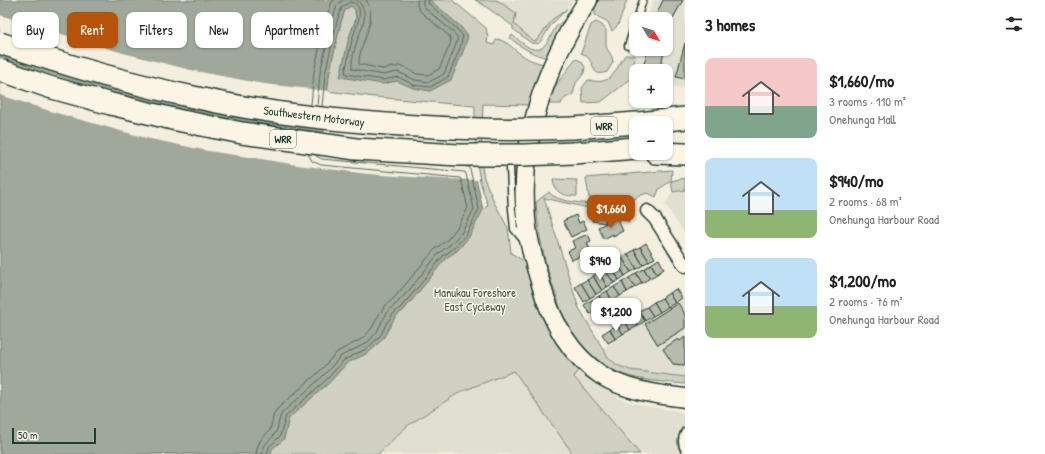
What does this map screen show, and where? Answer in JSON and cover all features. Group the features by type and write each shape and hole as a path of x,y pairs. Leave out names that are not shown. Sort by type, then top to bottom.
{"highway":[{"name":"Southwestern Motorway","path":"0,43 68,66 134,84 199,99 274,112 391,125 480,130 573,128 629,124"},
{"name":"WRR","path":"0,70 49,87 177,120 242,133 356,149 459,155 523,155 629,149"},
{"path":"673,119 685,118"},
{"path":"673,145 685,143"},
{"path":"608,151 629,152"},
{"path":"673,154 685,154"}],"main road":[{"path":"588,0 577,17 555,59 547,77 533,120 525,182 526,220 531,250 542,289 556,323 571,347 588,366 603,376 640,391 685,398"}],"street":[{"path":"647,211 655,219 685,266"}],"lane":[{"path":"639,12 643,0"},
{"path":"510,168 514,229 531,250"},
{"path":"685,431 681,442 685,451"}],"shaded area":[{"path":"487,0 573,0 567,9 553,19 536,41 533,41"},
{"path":"654,0 685,0 685,88 673,86 673,64 634,64 635,56 673,56 673,12 650,12"},
{"path":"685,190 685,234 665,204 673,192"},
{"path":"685,298 685,377 630,370 617,365 607,356 603,348"},
{"path":"579,370 603,389 626,401 678,411 685,414 685,454 640,454 574,377"},
{"path":"514,371 573,454 378,454 407,426 460,392"}],"green space":[{"name":"Manukau Foreshore East Cycleway","path":"417,0 452,0 486,28 488,37 487,43 494,45 497,39 501,40 527,58 546,64 531,105 483,104 481,151 484,178 494,202 508,228 511,253 527,262 581,368 574,377 640,454 573,454 514,371 460,392 407,426 378,454 0,454 0,428 466,211 483,210 488,205 480,181 477,162 475,106 327,91 334,50 345,9 351,6 355,10 356,19 351,32"},
{"path":"475,0 497,0 516,13 514,24 533,41 536,41 553,19 567,9 551,25 538,44 531,43 513,29 513,26"},
{"path":"599,0 627,0 618,25 612,31 608,22 595,15 595,6"},
{"path":"573,13 549,58 528,51 510,38 512,35 531,48 541,48 547,42 556,27"},
{"path":"596,22 602,25 606,30 606,47 612,57 613,62 607,72 602,73 596,72 588,58 581,53 591,25"},
{"path":"625,55 635,56 634,64 629,64 629,80 601,102 583,103 582,88 588,80 602,81 607,79 615,72"},
{"path":"575,59 581,61 585,67 584,73 576,83 573,94 564,99 561,104 548,104 556,85"},
{"path":"672,170 671,181 659,189 656,197 648,193 631,201 589,198 586,178"},
{"path":"685,178 685,190 673,192 671,181"},
{"path":"553,179 577,180 577,196 564,195 558,191 555,188"},
{"path":"549,192 562,200 573,202 629,206 627,217 629,223 619,215 544,198 578,306 607,356 617,365 630,370 685,377 685,384 645,380 622,374 613,370 596,358 574,335 561,310 549,274 540,238 536,202"}],"water":[{"path":"0,0 430,0 460,26 468,36 451,80 430,91 413,88 397,81 383,84 340,77 349,37 356,19 355,10 351,6 345,10 329,75 322,150 473,164 483,210 469,237 457,251 446,258 404,310 396,316 384,337 375,347 368,353 347,363 330,382 289,418 284,439 272,449 271,454 0,454"}],"pier":[{"path":"0,15 12,19 12,48 59,48 59,33 67,36 67,48 107,48 195,71 264,84 329,91 326,128 0,52"},
{"path":"0,58 116,94 180,109 256,124 326,133 324,148 475,163 479,180 368,174 208,151 146,138 53,112 0,95"}],"building":[{"path":"663,0 683,0 673,18 673,12 657,12"},
{"path":"685,43 685,79 676,77"},
{"path":"646,56 663,56 661,64 644,64"},
{"path":"594,211 607,214 605,223 592,221"},
{"path":"576,215 579,223 583,221 587,229 571,237 563,221"},
{"path":"617,218 623,231 604,239 598,227"},
{"path":"588,234 591,241 587,243 591,251 572,260 568,251 575,248 572,241"},
{"path":"646,243 655,258 649,261 640,247"},
{"path":"640,247 649,261 643,265 634,250"},
{"path":"634,250 643,265 637,269 628,254"},
{"path":"628,254 637,269 631,272 622,258"},
{"path":"622,258 631,272 625,276 616,261"},
{"path":"659,259 664,269 657,274 651,264"},
{"path":"616,261 625,276 619,280 610,265"},
{"path":"651,264 657,274 650,278 644,269"},
{"path":"610,265 619,280 614,283 604,269"},
{"path":"604,269 614,283 607,287 599,272"},
{"path":"644,269 650,278 642,283 636,273"},
{"path":"599,272 607,287 602,291 593,276"},
{"path":"636,273 642,283 635,287 629,278"},
{"path":"593,276 602,291 596,294 587,280"},
{"path":"629,278 635,287 627,292 622,282"},
{"path":"587,280 596,294 590,298 581,283"},
{"path":"622,282 627,292 620,296 614,287"},
{"path":"581,283 590,298 584,302 575,287"},
{"path":"614,287 620,296 612,301 607,291"},
{"path":"676,289 682,298 675,303 669,293"},
{"path":"607,291 612,301 605,305 599,296"},
{"path":"669,293 675,303 668,307 662,298"},
{"path":"599,296 605,305 598,310 592,300"},
{"path":"662,298 668,307 660,312 654,302"},
{"path":"592,300 598,310 590,314 584,305"},
{"path":"654,302 660,312 653,316 647,307"},
{"path":"678,303 685,314 685,328 658,345 645,324"},
{"path":"647,307 653,316 645,321 639,311"},
{"path":"639,311 645,321 638,326 632,316"},
{"path":"632,316 638,326 630,330 624,320"},
{"path":"624,320 630,330 623,334 617,325"},
{"path":"617,325 623,334 615,339 610,329"},
{"path":"610,329 615,339 608,343 602,334"},
{"path":"685,337 685,365 673,364 663,349 678,339 680,341"}]}
